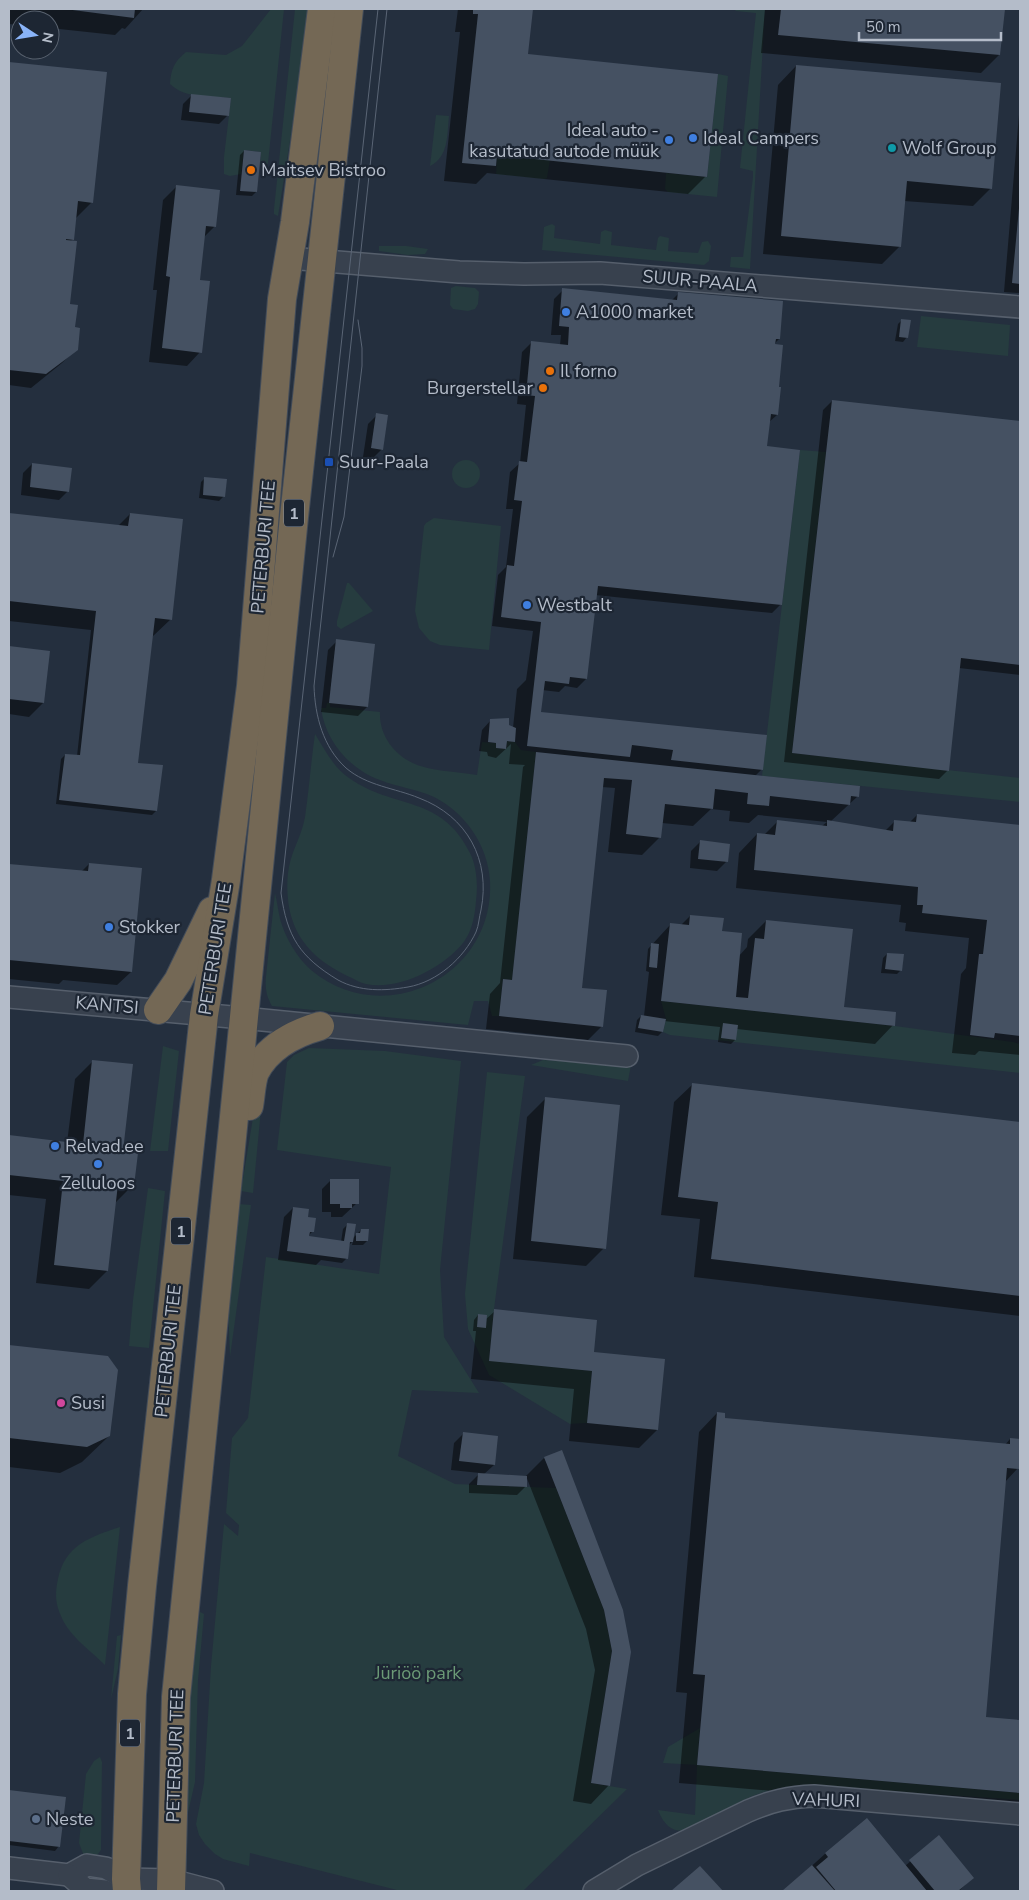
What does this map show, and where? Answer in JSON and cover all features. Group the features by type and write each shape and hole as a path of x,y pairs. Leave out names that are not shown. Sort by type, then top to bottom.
{"highway":[{"name":"PETERBURI TEE","path":"116,1888 132,1694 204,1014 226,880 251,686 282,299 322,9"},
{"name":"PETERBURI TEE","path":"171,1886 176,1697 242,1018 295,507 350,9"},
{"path":"158,1010 178,981 226,880"},
{"path":"225,1197 245,1124 255,1073 266,1057 284,1041 303,1031 320,1026"}],"street":[{"name":"SUUR-PAALA","path":"289,258 459,272 524,274 600,273 1020,307"},
{"name":"KANTSI","path":"9,997 204,1014 627,1056"},
{"name":"VAHURI","path":"594,1891 637,1865 748,1811 767,1803 790,1797 814,1796 1020,1814"},
{"path":"9,1868 69,1875 87,1865 106,1868 116,1888 171,1886 213,1891"}],"green space":[{"path":"271,9 284,9 268,163 266,166 260,166 261,152 244,150 241,174 230,176 224,174 224,157 231,98 199,96 183,92 170,84 171,74 176,63 186,52 226,55 242,46"},
{"path":"295,9 311,9 278,216 274,214 274,209"},
{"path":"734,9 765,9 750,269 730,267 731,257 743,257 753,177 753,171 740,168 756,13 736,11"},
{"path":"718,74 728,76 717,197 668,192 665,189 666,173 707,177"},
{"path":"436,115 449,116 447,137 441,157 430,166"},
{"path":"497,155 550,160 547,178 496,174"},
{"path":"552,224 555,226 554,238 600,244 601,232 605,230 612,232 611,245 656,250 660,236 669,238 668,251 698,253 702,242 708,241 711,246 709,261 704,265 542,250 544,227"},
{"path":"379,246 406,246 428,249 425,254 408,255 379,251"},
{"path":"456,286 475,288 479,292 478,304 475,309 468,311 453,309 450,305 451,288"},
{"path":"921,316 1010,325 1008,356 917,347"},
{"path":"800,450 826,452 792,753 1020,778 1020,802 762,776"},
{"path":"466,460 476,464 480,474 476,484 466,488 456,484 452,474 456,464"},
{"path":"434,518 501,526 489,650 440,645 430,641 419,628 415,611 424,526"},
{"path":"347,583 373,611 341,629 337,626 337,621"},
{"path":"327,703 330,703 330,707 380,712 382,729 394,750 407,760 429,768 477,775 482,742 496,743 497,748 506,749 507,741 515,742 521,750 536,752 512,980 503,979 499,1016 492,1016 488,1001 474,1001 468,1025 272,1006 267,995 266,980 275,893 285,933 292,947 306,965 340,988 370,995 401,994 430,984 455,967 474,944 487,915 490,881 485,855 480,843 465,821 446,804 434,797 380,780 358,769 340,752 333,742 323,720 321,708 326,708"},
{"path":"315,734 343,774 366,788 431,812 445,821 458,834 470,853 476,870 477,889 474,918 469,934 463,943 444,961 419,976 392,984 362,983 332,968 315,955 301,939 296,929 289,907 288,873 290,861 305,817"},
{"path":"661,1001 895,1026 1013,1042 1020,1044 1020,1073 670,1035 663,1032 666,1019"},
{"path":"163,1046 179,1051 168,1151 150,1151"},
{"name":"Jüriöö park","path":"309,1048 385,1051 461,1061 440,1270 444,1337 479,1393 412,1390 398,1456 455,1484 556,1488 604,1610 612,1651 591,1783 627,1789 523,1891 401,1891 250,1853 249,1866 223,1859 215,1854 199,1835 196,1824 204,1783 211,1666 224,1524 238,1536 239,1525 226,1513 232,1438 248,1418 266,1257 379,1274 391,1167 277,1150 287,1062 294,1055"},
{"path":"543,1060 631,1065 628,1081 531,1065"},
{"path":"487,1072 525,1076 489,1360 592,1371 587,1423 570,1424 489,1375 468,1329 465,1294"},
{"path":"258,1087 262,1099 253,1193 241,1191"},
{"path":"148,1188 165,1191 149,1348 129,1346 133,1300"},
{"path":"239,1204 251,1205 230,1357 228,1305"},
{"path":"120,1527 105,1665 69,1630 58,1607 56,1588 61,1567 73,1550 89,1539"},
{"path":"200,1612 204,1614 198,1680 195,1782 187,1817 187,1740"},
{"path":"121,1635 118,1669 111,1699 117,1636"},
{"path":"700,1728 697,1765 663,1763 668,1747"},
{"path":"100,1757 102,1762 101,1850 94,1859 84,1856 79,1843 86,1774 94,1761"},
{"path":"697,1765 1020,1793 1020,1800 798,1785 775,1789 754,1796 740,1802 696,1828 685,1831 674,1830 665,1823 658,1810 695,1815"}],"building":[{"path":"65,9 135,9 134,18"},
{"path":"473,9 533,9 528,54 718,74 707,177 497,155 496,166 462,163 478,14 473,14"},
{"path":"781,9 1005,9 1000,55 778,35"},
{"path":"9,62 107,72 93,203 78,201 74,240 66,239 77,241 70,304 78,305 75,327 80,328 78,350 46,374 9,370"},
{"name":"Wolf Group","path":"796,65 1001,83 992,189 907,181 901,247 781,236"},
{"path":"191,94 231,98 229,116 189,112"},
{"name":"Maitsev Bistroo","path":"244,150 261,152 257,192 240,191"},
{"path":"176,185 220,190 216,227 206,226 200,280 210,281 202,353 162,348 170,277 166,276"},
{"path":"1020,208 1020,284 1012,283"},
{"path":"562,288 677,300 678,292 783,301 780,339 776,339 775,344 783,345 778,415 771,414 767,446 800,450 782,605 598,586 587,679 570,677 569,684 545,681 541,712 767,735 763,770 671,760 673,750 632,745 630,757 527,746 541,622 501,617 507,565 514,566 522,501 514,500 519,461 527,462 535,396 526,395 531,341 568,345 569,327 559,326"},
{"path":"901,319 911,320 908,338 899,337"},
{"path":"832,400 1020,421 1020,665 961,658 949,771 792,753"},
{"path":"376,413 388,415 383,450 371,448"},
{"path":"32,463 72,468 69,492 30,487"},
{"path":"204,477 227,479 225,497 203,495"},
{"path":"9,513 128,526 130,513 183,519 172,620 155,618 138,763 163,765 157,811 59,800 65,754 80,755 96,611 9,601"},
{"path":"336,639 375,644 368,707 329,703"},
{"path":"9,646 50,651 44,703 9,699"},
{"path":"509,718 509,725 516,728 515,742 507,741 506,749 496,748 496,743 488,742 490,719"},
{"path":"536,752 860,786 859,797 851,796 850,805 770,796 769,806 747,804 748,793 715,789 713,809 665,804 661,838 626,834 632,780 604,778 582,988 607,990 603,1027 499,1016 503,979 512,980"},
{"path":"917,814 1020,825 1020,1036 995,1033 994,1038 970,1035 979,954 983,954 987,920 922,913 923,905 917,905 918,887 754,870 757,833 775,835 777,820 827,826 827,820 893,831 894,820 916,822"},
{"path":"700,840 730,844 728,862 698,859"},
{"path":"89,863 142,868 132,972 9,960 9,864 88,871"},
{"path":"690,915 724,918 722,931 742,933 736,997 748,998 755,938 764,939 766,920 853,929 844,1007 896,1012 895,1026 661,1001 670,923 689,925"},
{"path":"651,943 659,944 657,968 649,967"},
{"path":"887,953 904,954 902,971 885,969"},
{"path":"641,1015 666,1019 663,1032 638,1028"},
{"path":"723,1023 738,1025 736,1040 721,1038"},
{"path":"92,1060 133,1064 123,1151 138,1153 134,1186 118,1184 108,1271 54,1265 63,1181 9,1175 9,1135 83,1144"},
{"path":"692,1083 1020,1122 1020,1296 711,1259 718,1202 678,1197"},
{"path":"545,1097 620,1105 606,1249 531,1241"},
{"path":"330,1179 359,1179 359,1204 352,1204 352,1208 340,1208 340,1204 330,1204"},
{"path":"293,1207 309,1209 308,1217 316,1218 314,1232 310,1232 309,1236 344,1241 347,1223 356,1224 353,1242 350,1242 348,1259 287,1251"},
{"path":"361,1229 369,1229 368,1241 356,1241 356,1233 360,1233"},
{"path":"494,1309 597,1320 594,1352 665,1359 658,1430 587,1423 592,1371 489,1361"},
{"path":"478,1314 487,1315 486,1328 477,1327"},
{"name":"Susi","path":"9,1345 108,1356 118,1370 110,1436 87,1447 9,1438"},
{"path":"717,1412 725,1413 725,1418 1010,1444 1010,1438 1020,1439 1019,1469 1007,1468 986,1717 1020,1720 1020,1793 697,1765 705,1675 693,1674"},
{"path":"463,1432 498,1436 495,1465 459,1461"},
{"path":"562,1450 623,1610 631,1652 610,1786 591,1783 612,1651 604,1610 544,1457"},
{"path":"478,1473 527,1476 527,1487 477,1485"},
{"name":"Neste","path":"9,1790 66,1797 60,1847 9,1841"},
{"path":"867,1818 927,1891 836,1891 816,1867 828,1857 825,1853"},
{"path":"939,1835 974,1878 958,1891 935,1891 909,1860"},
{"path":"812,1865 835,1891 782,1891"},
{"path":"700,1866 723,1891 671,1891"}],"tram line":[{"path":"378,9 281,893 287,922 292,934 305,954 338,980 355,987 373,990 408,987 419,984 439,974 457,960 471,942 478,927 483,892 482,874 478,857 472,842 462,828 436,806 419,798 372,783 346,768 331,751 318,720 316,709 314,686 387,9"},
{"path":"333,557 344,517 362,366 362,348 358,320"}],"place":[{"name":"Ideal Campers","path":"693,138"},
{"name":"Ideal auto - kasutatud autode müük","path":"669,140"},
{"name":"Wolf Group","path":"892,148"},
{"name":"Maitsev Bistroo","path":"251,170"},
{"name":"A1000 market","path":"566,312"},
{"name":"Il forno","path":"550,371"},
{"name":"Burgerstellar","path":"543,388"},
{"name":"Suur-Paala","path":"329,462"},
{"name":"Westbalt","path":"527,605"},
{"name":"Stokker","path":"109,927"},
{"name":"Relvad.ee","path":"55,1146"},
{"name":"Zelluloos","path":"98,1164"},
{"name":"Susi","path":"61,1403"},
{"name":"Neste","path":"36,1819"}]}
